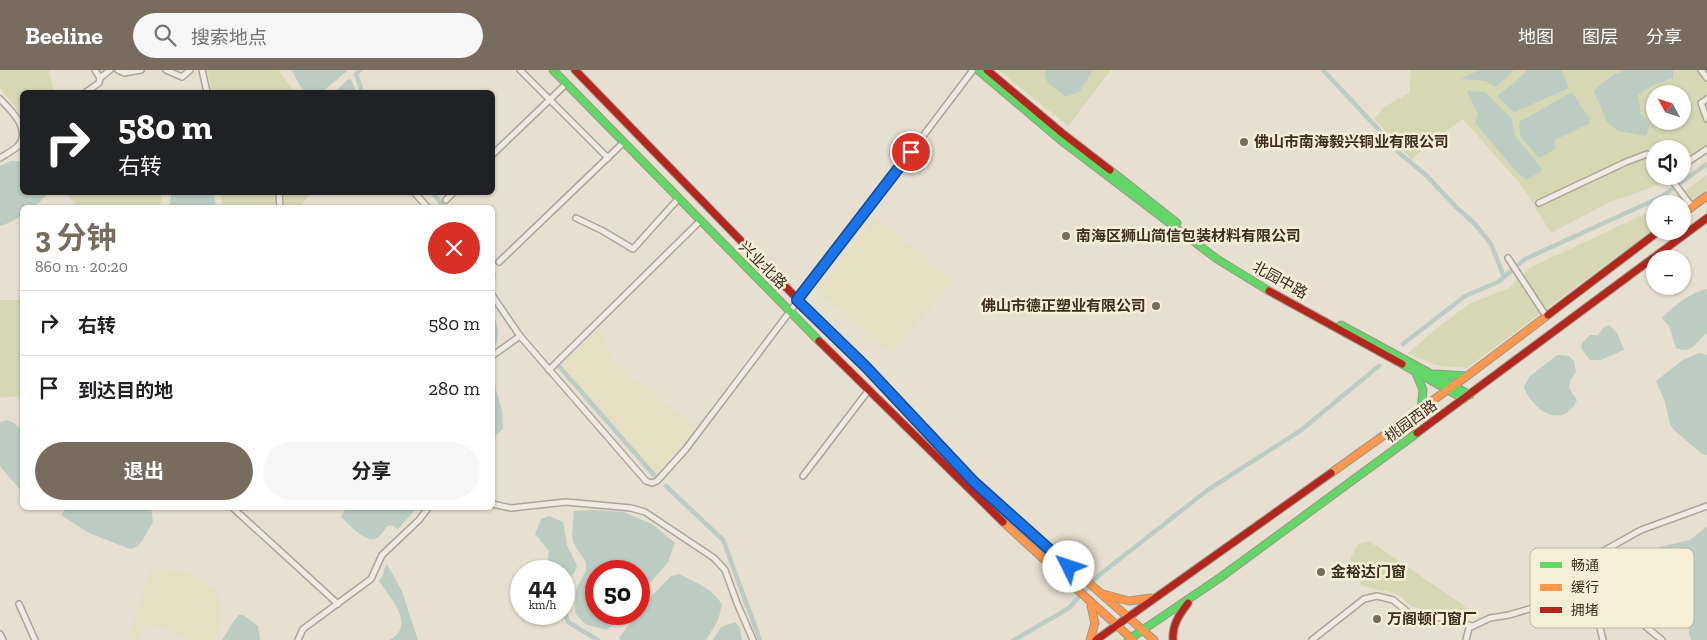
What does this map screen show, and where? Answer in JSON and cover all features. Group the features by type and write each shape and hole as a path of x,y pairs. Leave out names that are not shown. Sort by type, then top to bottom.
{"main road":[{"name":"兴业北路","path":"553,70 868,391 960,481 1130,639"},
{"name":"兴业北路","path":"575,70 797,300 866,367 974,482 1154,640"},
{"name":"北园中路","path":"978,70 1079,154 1243,276 1416,373 1467,397"},
{"name":"北园中路","path":"988,70 1062,133 1220,255 1246,272 1427,372 1450,388"},
{"path":"1692,207 1707,196"},
{"name":"桃园西路","path":"1130,639 1142,629 1193,597 1467,397 1707,218"},
{"name":"桃园西路","path":"1096,640 1467,376 1647,240"},
{"path":"1427,372 1448,376 1467,376"},
{"path":"1416,373 1423,384 1424,395 1420,409"},
{"path":"1098,592 1112,598 1129,601 1157,597"},
{"path":"1173,640 1176,616 1193,597"},
{"path":"1090,603 1096,617 1090,640"}],"street":[{"path":"95,70 100,78"},
{"path":"89,90 99,83 100,78 110,70"},
{"path":"118,70 124,74 140,70"},
{"path":"166,70 182,77 190,70"},
{"path":"202,70 207,90"},
{"path":"520,70 608,158"},
{"path":"495,300 520,336 646,481 652,483 657,481 685,450 973,70"},
{"path":"1701,70 1707,78"},
{"path":"495,152 566,84"},
{"path":"0,99 9,107 20,123"},
{"path":"1707,99 1701,104 1707,120"},
{"path":"0,158 18,146 20,142"},
{"path":"499,262 623,143"},
{"path":"1691,160 1707,149"},
{"path":"1539,203 1646,154"},
{"path":"1676,185 1692,207"},
{"path":"417,195 425,205"},
{"path":"446,200 451,195"},
{"path":"576,218 633,249 678,199"},
{"path":"549,370 700,221"},
{"path":"1508,258 1546,316"},
{"path":"495,354 520,336"},
{"path":"803,476 868,391"},
{"path":"495,505 511,508 566,502 631,508 645,512 714,558 725,570 753,640"},
{"path":"1609,548 1641,530 1707,506"},
{"path":"235,510 338,604"},
{"path":"298,640 303,629 370,580 382,555 419,520 426,510"},
{"path":"1312,640 1364,599 1377,596 1393,600 1415,618 1432,617 1448,619 1472,626"},
{"path":"19,604 35,640"},
{"path":"1466,640 1469,628 1472,626 1490,618 1530,609"},
{"path":"1647,628 1662,640"},
{"path":"0,634 2,640"}],"shaded area":[{"path":"291,70 348,70 324,90 304,90"},
{"path":"1046,70 1093,70 1080,91 1066,97 1048,83 1044,75"},
{"path":"1479,70 1514,70 1496,87 1486,81 1461,79"},
{"path":"1527,70 1561,70 1569,88 1514,112 1497,96"},
{"path":"1625,70 1673,70 1673,78 1653,85 1646,85 1646,90 1638,95 1641,114 1646,120 1646,130 1648,130 1646,136 1618,131 1607,122 1594,91 1616,74"},
{"path":"351,79 355,90 337,90 347,80"},
{"path":"1467,91 1485,92 1512,119 1514,134 1543,170 1526,180 1513,168 1475,123 1478,114"},
{"path":"1572,92 1589,118 1590,123 1555,140 1555,149 1539,158 1520,136 1519,122"},
{"path":"11,161 19,161 20,195 47,195 36,205 20,205 20,217 2,226 0,225 0,166"},
{"path":"171,195 214,195 216,205 170,205"},
{"path":"876,217 953,282 891,354 815,289"},
{"path":"1707,289 1707,333 1694,346 1682,350 1676,348 1669,326 1662,318 1694,293"},
{"path":"495,319 498,330 497,342 495,343"},
{"path":"1609,325 1617,333 1624,350 1601,360 1590,360 1581,348 1582,343 1590,335 1598,335 1605,326"},
{"path":"600,328 613,363 695,426 661,470 655,471 563,366"},
{"path":"1699,353 1707,355 1707,455 1702,454 1674,430 1670,424 1665,402 1656,381 1684,359"},
{"path":"1557,355 1569,356 1574,361 1576,372 1570,381 1569,388 1577,400 1571,409 1564,414 1556,416 1548,414 1534,403 1524,387 1529,377"},
{"path":"495,387 502,410 503,429 495,436"},
{"path":"7,420 14,423 20,429 20,490 0,466 0,422"},
{"path":"65,510 151,510 153,522 137,547 130,549 89,533 61,515"},
{"path":"345,510 415,510 398,529 391,525 387,526 377,538 372,539 362,536 341,517"},
{"path":"574,511 623,512 652,524 675,543 668,562 650,583 650,560 585,560 574,544 572,536"},
{"path":"549,516 563,522 567,545 574,560 548,560 549,551 535,534 541,519"},
{"path":"1707,526 1707,640 1691,640 1689,634 1689,628 1694,628 1694,548 1659,548 1690,540"},
{"path":"387,564 402,591 418,640 389,640 401,628 401,620 395,604 379,581"},
{"path":"152,567 188,573 216,590 222,611 221,624 214,640 190,640 147,623 138,640 129,636"},
{"path":"585,572 585,624 575,613 576,590"},
{"path":"679,574 697,583 709,590 722,605 718,620 706,640 620,640 619,638 629,625 650,625 650,598 671,576"},
{"path":"239,615 243,615 258,626 260,640 222,640"},
{"path":"735,622 740,628 742,640 713,640 721,627"},
{"path":"588,625 614,625 606,630"}],"green space":[{"path":"0,70 49,70 54,90 20,90 20,113 0,88"},
{"path":"207,70 279,70 293,90 212,90"},
{"path":"998,70 1111,70 1068,126"},
{"path":"1411,70 1707,70 1707,154 1691,165 1691,140 1646,140 1646,185 1658,185 1610,202 1551,233 1522,186 1463,119 1425,146 1412,160 1374,119 1384,107 1409,93"},
{"path":"1707,175 1707,191 1691,202 1691,195 1679,195"},
{"path":"67,195 162,195 160,205 76,205"},
{"path":"220,195 309,195 301,205 222,205"},
{"path":"1646,213 1646,235 1467,368 1435,365 1408,353 1469,304 1509,288 1529,268"},
{"path":"0,300 20,300 20,398 17,396 0,398"},
{"path":"1368,541 1463,605 1469,611 1468,615 1449,611 1425,610 1411,606 1400,596 1390,592 1361,586 1356,565 1350,559 1358,544"}],"waterway":[{"path":"360,70 356,74 361,90"},
{"path":"1323,70 1380,131"},
{"path":"1398,152 1427,176 1474,223 1491,244 1504,277"},
{"path":"1403,344 1465,296 1498,282 1525,259 1661,197 1707,164"},
{"path":"434,195 443,205"},
{"path":"558,365 655,476"},
{"path":"1014,640 1069,608 1098,576 1209,489 1300,431 1379,366"},
{"path":"666,486 723,540 760,640"},
{"path":"573,625 598,640"}],"traffic: fast":[{"path":"553,70 819,341"},
{"path":"978,70 1063,142 1217,259 1269,291"},
{"path":"1110,170 1177,223"},
{"path":"813,315 866,367 974,482 1001,506"},
{"path":"1341,325 1470,395"},
{"path":"1402,364 1464,399"},
{"path":"1416,373 1423,390 1421,409"},
{"path":"1436,374 1467,376"},
{"path":"1128,640 1221,577 1417,433"}],"traffic: slow":[{"path":"1691,208 1707,196"},
{"path":"1331,473 1467,376 1548,315"},
{"path":"1001,506 1154,640"},
{"path":"1003,522 1133,640"},
{"path":"1103,594 1129,601 1151,598"},
{"path":"1090,640 1095,623 1091,606"}],"traffic: jam":[{"path":"575,70 813,315"},
{"path":"987,70 1062,133 1110,170"},
{"path":"1417,433 1707,218"},
{"path":"1548,315 1647,240"},
{"path":"1269,291 1402,364"},
{"path":"819,341 1003,522"},
{"path":"1096,640 1331,473"},
{"path":"1173,640 1177,620 1188,603"}],"place":[{"name":"佛山市南海毅兴铜业有限公司","path":"1244,142"},
{"name":"南海区狮山简信包装材料有限公司","path":"1066,236"},
{"name":"佛山市德正塑业有限公司","path":"1156,306"},
{"name":"金裕达门窗","path":"1321,572"},
{"name":"万阁顿门窗厂","path":"1377,619"}],"route":[{"path":"911,152 797,300 866,367 974,482 1069,567"}]}
